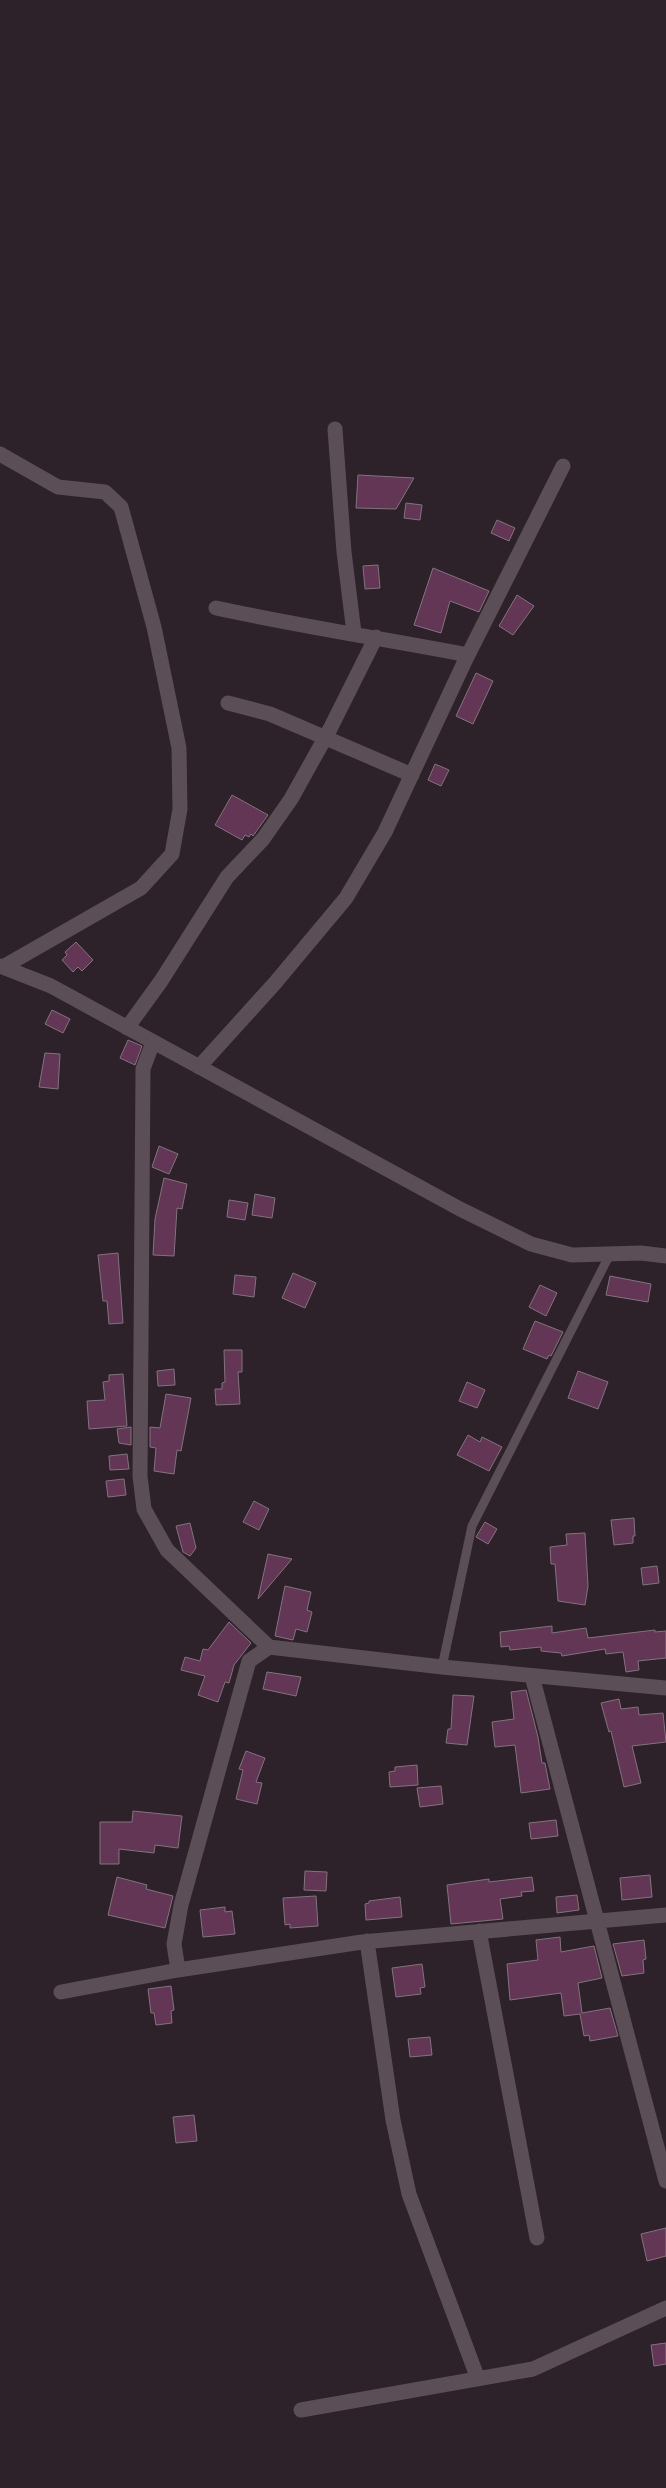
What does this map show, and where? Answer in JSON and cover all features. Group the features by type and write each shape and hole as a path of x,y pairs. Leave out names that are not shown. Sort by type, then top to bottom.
{"street":[{"path":"335,430 344,552 354,633"},
{"path":"0,454 58,487 105,492 122,507 154,627 179,748 180,809 172,854 140,888 2,966"},
{"path":"199,1067 275,983 346,898 385,832 468,655 563,466"},
{"path":"216,608 280,622 354,633 468,655"},
{"path":"127,1028 161,981 227,877 263,839 291,799 325,738 376,637"},
{"path":"228,703 270,714 412,775"},
{"path":"2,966 51,986 460,1209 531,1244 572,1255 642,1253 666,1256"},
{"path":"153,1042 143,1069 140,1476 144,1509 167,1550 269,1647 442,1667 666,1688"},
{"path":"178,1970 174,1944 181,1905 248,1660 269,1647"},
{"path":"532,1676 666,2180"},
{"path":"61,1992 178,1970 367,1941 666,1915"},
{"path":"479,1931 537,2238"},
{"path":"367,1941 393,2120 409,2194 478,2379"},
{"path":"301,2410 533,2369 666,2308"}],"lane":[{"path":"442,1667 472,1526 610,1254"}],"building":[{"path":"358,475 414,478 396,509 356,508"},
{"path":"406,503 422,505 420,520 404,518"},
{"path":"497,520 515,528 509,541 491,533"},
{"path":"378,565 380,588 365,589 363,566"},
{"path":"433,568 489,591 479,612 450,601 441,633 414,625"},
{"path":"517,595 534,606 513,635 499,626"},
{"path":"476,673 493,681 473,724 456,716"},
{"path":"435,764 449,770 441,786 428,780"},
{"path":"232,795 268,815 253,836 251,834 249,837 245,835 242,840 215,825"},
{"path":"76,942 93,960 82,971 78,967 73,972 62,960 67,955 65,952"},
{"path":"52,1010 70,1019 63,1033 45,1024"},
{"path":"128,1040 142,1046 135,1065 120,1058"},
{"path":"45,1053 60,1054 58,1089 39,1087"},
{"path":"159,1146 178,1154 169,1174 152,1167"},
{"path":"164,1178 187,1184 182,1209 177,1208 174,1256 153,1255 155,1219"},
{"path":"255,1194 275,1198 272,1218 252,1215"},
{"path":"229,1200 248,1203 245,1220 227,1217"},
{"path":"118,1253 123,1323 109,1324 107,1301 103,1301 98,1255"},
{"path":"293,1273 316,1283 305,1308 282,1298"},
{"path":"235,1275 256,1277 254,1297 233,1294"},
{"path":"610,1276 651,1284 648,1302 606,1295"},
{"path":"540,1285 557,1293 546,1316 529,1307"},
{"path":"535,1321 563,1332 551,1356 549,1355 547,1359 523,1349"},
{"path":"224,1350 242,1350 242,1372 238,1372 240,1404 216,1405 215,1389 222,1389 222,1383 225,1382"},
{"path":"174,1369 175,1385 158,1386 157,1371"},
{"path":"578,1371 608,1382 598,1409 568,1398"},
{"path":"123,1374 127,1426 89,1429 87,1401 105,1400 103,1382 109,1381 109,1375"},
{"path":"467,1382 485,1390 477,1408 459,1401"},
{"path":"166,1394 191,1398 181,1451 177,1450 174,1474 154,1471 156,1448 150,1447 150,1427 160,1428"},
{"path":"131,1427 131,1445 119,1443 117,1429"},
{"path":"468,1435 480,1442 482,1437 502,1447 489,1471 457,1455"},
{"path":"127,1454 129,1469 110,1470 109,1456"},
{"path":"124,1479 126,1495 108,1497 106,1481"},
{"path":"254,1501 269,1509 259,1530 243,1522"},
{"path":"634,1518 635,1536 633,1536 633,1543 614,1545 611,1520"},
{"path":"485,1522 497,1529 488,1544 476,1537"},
{"path":"190,1523 196,1548 190,1556 183,1552 176,1526"},
{"path":"585,1533 588,1586 585,1605 558,1601 555,1564 551,1564 550,1547 567,1545 566,1534"},
{"path":"268,1554 292,1559 258,1599"},
{"path":"657,1566 659,1583 643,1585 641,1568"},
{"path":"285,1586 311,1592 307,1610 312,1612 307,1632 296,1629 293,1640 275,1636"},
{"path":"229,1622 251,1643 234,1665 229,1683 225,1682 218,1702 198,1695 205,1676 181,1670 185,1657 200,1661 203,1649 208,1650"},
{"path":"552,1626 552,1633 586,1628 588,1638 655,1630 655,1632 666,1631 666,1658 638,1661 639,1670 626,1672 623,1652 606,1654 605,1649 562,1656 561,1653 541,1651 541,1647 510,1650 509,1646 501,1647 500,1632"},
{"path":"267,1672 301,1677 296,1696 263,1689"},
{"path":"526,1690 538,1737 542,1763 545,1763 550,1789 521,1793 515,1745 495,1747 492,1722 514,1719 511,1692"},
{"path":"453,1695 474,1696 467,1745 446,1743 448,1729 451,1729"},
{"path":"619,1699 621,1709 638,1707 639,1715 663,1713 666,1742 632,1746 641,1783 624,1787 611,1731 609,1732 601,1703"},
{"path":"246,1751 265,1758 256,1782 262,1783 257,1804 236,1799 243,1770 239,1769"},
{"path":"417,1765 418,1785 390,1787 389,1772 395,1771 395,1767"},
{"path":"441,1786 443,1804 420,1807 417,1788"},
{"path":"133,1811 182,1816 178,1848 155,1845 154,1853 119,1849 119,1864 100,1864 100,1822 132,1822"},
{"path":"556,1820 558,1836 531,1839 529,1823"},
{"path":"305,1871 327,1872 326,1891 304,1890"},
{"path":"650,1875 652,1897 622,1900 620,1878"},
{"path":"117,1877 147,1885 146,1889 173,1896 165,1928 108,1915"},
{"path":"532,1877 534,1891 521,1892 522,1896 500,1899 503,1919 451,1924 447,1885 489,1879 489,1882"},
{"path":"577,1895 579,1910 557,1913 556,1897"},
{"path":"316,1896 318,1926 290,1928 290,1924 285,1925 283,1898"},
{"path":"400,1897 402,1917 366,1920 365,1904 369,1903 369,1901"},
{"path":"225,1907 225,1912 232,1911 235,1934 203,1937 200,1910"},
{"path":"560,1937 561,1952 594,1946 602,1978 578,1983 582,2013 610,2008 618,2036 590,2041 589,2035 584,2036 580,2014 564,2016 561,1993 510,2000 507,1964 538,1960 536,1940"},
{"path":"644,1940 646,1959 643,1960 644,1973 622,1976 613,1944"},
{"path":"422,1964 425,1987 420,1988 421,1994 396,1997 392,1968"},
{"path":"171,1986 174,2010 171,2011 172,2023 156,2025 154,2013 151,2013 148,1989"},
{"path":"430,2037 432,2055 410,2057 408,2039"},
{"path":"194,2115 197,2141 176,2143 173,2117"},
{"path":"666,2228 666,2256 647,2261 641,2234"},
{"path":"666,2343 666,2364 654,2366 651,2345"}]}
